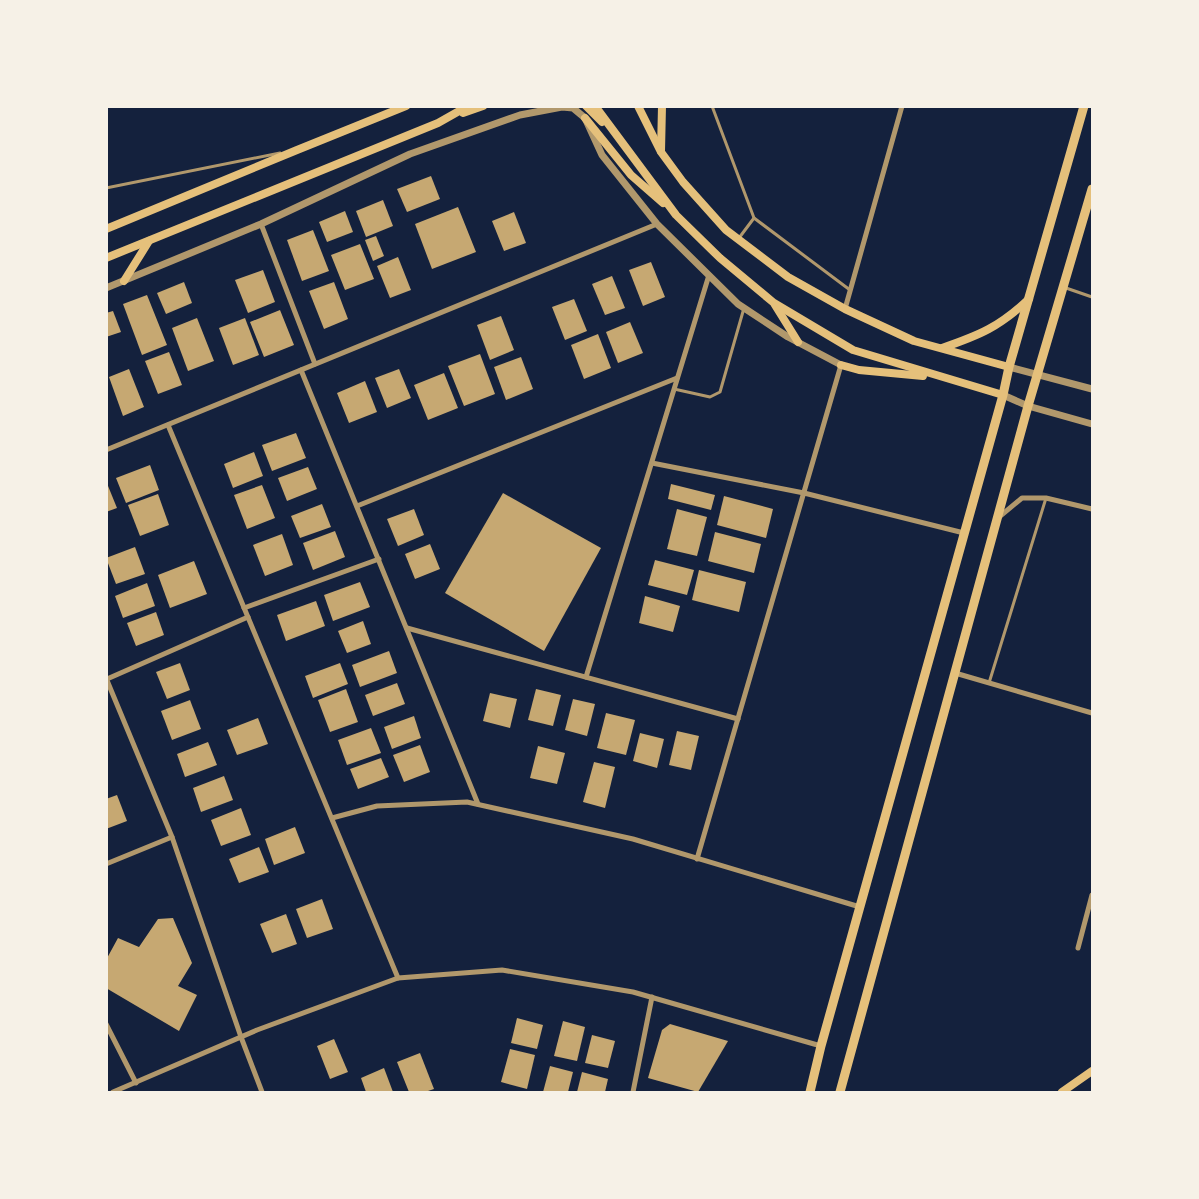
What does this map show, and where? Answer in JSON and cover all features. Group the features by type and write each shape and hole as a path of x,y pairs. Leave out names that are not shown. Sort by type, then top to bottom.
{"highway":[{"path":"810,1092 1084,106"},
{"path":"840,1092 1029,406 1092,189"}],"main road":[{"path":"106,230 406,106"},
{"path":"455,115 468,106"},
{"path":"106,258 455,115 483,106"},
{"path":"586,106 615,135"},
{"path":"595,106 676,215"},
{"path":"638,106 660,152 697,198 726,230 788,277 845,309 914,341 1010,367"},
{"path":"660,152 662,106"},
{"path":"585,118 631,175 720,258 774,303 853,350 1003,395"},
{"path":"124,280 149,240"},
{"path":"942,348 980,335 1010,316 1029,299"},
{"path":"774,303 798,342"},
{"path":"841,365 859,370 939,377"},
{"path":"1062,1092 1092,1071"}],"street":[{"path":"845,309 902,106"},
{"path":"106,288 261,224 410,154 520,115 562,107 573,108 585,118 602,155 657,224 708,275 744,308 798,342 841,365 697,859"},
{"path":"261,224 315,364"},
{"path":"106,450 657,224"},
{"path":"586,677 708,275"},
{"path":"1010,367 1092,389"},
{"path":"302,370 478,804"},
{"path":"357,506 677,378"},
{"path":"1003,395 1029,406 1092,424"},
{"path":"168,425 398,978"},
{"path":"652,463 804,493 964,533"},
{"path":"998,518 1022,498 1046,498 1092,509"},
{"path":"244,608 378,559"},
{"path":"248,617 107,678 172,837 262,1092"},
{"path":"407,628 738,719"},
{"path":"955,673 1092,713"},
{"path":"106,700 114,697"},
{"path":"332,818 377,806 467,802 633,839 860,908"},
{"path":"106,864 172,837"},
{"path":"1078,948 1092,895"},
{"path":"113,1092 241,1037 398,978 502,970 633,992 821,1046"},
{"path":"633,1092 652,997"},
{"path":"106,1024 136,1083"}],"lane":[{"path":"712,106 754,218 850,290"},
{"path":"106,188 297,150"},
{"path":"739,239 754,218"},
{"path":"1064,288 1092,297"},
{"path":"674,389 710,397 720,392 744,308"},
{"path":"989,683 1046,498"}],"building":[{"path":"431,176 440,199 407,212 397,189"},
{"path":"383,200 393,226 366,237 356,211"},
{"path":"458,207 476,252 432,269 415,224"},
{"path":"345,211 353,232 327,242 319,222"},
{"path":"514,212 526,243 504,251 492,221"},
{"path":"313,230 329,271 302,281 287,240"},
{"path":"376,236 384,256 373,261 365,240"},
{"path":"360,244 374,279 345,290 331,255"},
{"path":"398,257 411,290 390,298 377,266"},
{"path":"651,262 665,297 643,306 629,270"},
{"path":"263,270 275,302 248,313 235,280"},
{"path":"612,276 625,308 605,315 592,284"},
{"path":"184,282 192,303 166,314 157,293"},
{"path":"334,282 348,319 324,329 309,291"},
{"path":"147,295 167,345 142,355 123,304"},
{"path":"574,299 587,331 565,340 552,307"},
{"path":"280,310 294,345 264,357 250,322"},
{"path":"113,311 121,332 106,337 106,313"},
{"path":"501,316 514,350 490,360 477,325"},
{"path":"197,318 214,361 188,371 172,328"},
{"path":"245,318 259,355 233,365 219,328"},
{"path":"630,322 643,353 618,363 606,332"},
{"path":"598,334 611,368 584,379 571,345"},
{"path":"169,352 182,385 158,394 145,361"},
{"path":"480,354 495,394 464,406 448,366"},
{"path":"521,357 533,389 506,400 494,367"},
{"path":"129,369 144,407 123,416 109,377"},
{"path":"399,369 411,398 387,408 375,378"},
{"path":"444,373 458,408 428,420 414,385"},
{"path":"365,381 377,412 349,423 337,393"},
{"path":"296,433 306,458 272,471 262,445"},
{"path":"254,452 263,476 233,488 224,464"},
{"path":"150,465 159,490 126,503 116,478"},
{"path":"308,467 317,489 287,501 278,478"},
{"path":"106,481 117,508 106,512"},
{"path":"671,484 715,495 711,510 668,499"},
{"path":"262,485 275,518 247,529 234,495"},
{"path":"503,493 601,548 544,651 445,593"},
{"path":"158,494 169,525 140,536 128,505"},
{"path":"724,496 773,509 766,538 717,525"},
{"path":"322,504 331,527 300,538 291,516"},
{"path":"414,509 424,535 398,546 387,519"},
{"path":"677,509 707,517 697,556 667,549"},
{"path":"335,531 345,557 313,570 303,543"},
{"path":"715,532 761,544 754,573 708,561"},
{"path":"282,534 293,565 265,576 253,545"},
{"path":"430,544 440,569 415,579 405,554"},
{"path":"135,547 145,574 116,584 106,558"},
{"path":"655,560 694,570 687,595 648,585"},
{"path":"194,561 207,594 170,608 158,575"},
{"path":"699,570 746,582 739,612 692,600"},
{"path":"360,582 370,607 333,621 324,595"},
{"path":"147,583 155,606 123,618 115,596"},
{"path":"645,596 680,606 673,632 639,623"},
{"path":"316,601 325,626 286,641 277,615"},
{"path":"156,612 164,635 136,646 127,623"},
{"path":"363,621 371,644 347,653 338,631"},
{"path":"389,651 397,673 360,687 352,665"},
{"path":"180,663 190,690 167,699 156,672"},
{"path":"340,663 348,684 313,698 305,676"},
{"path":"397,683 405,704 373,716 365,695"},
{"path":"346,689 358,722 330,732 318,700"},
{"path":"536,689 561,695 553,726 528,720"},
{"path":"490,693 517,699 510,728 483,721"},
{"path":"573,699 595,704 587,736 565,730"},
{"path":"190,700 201,729 172,740 161,711"},
{"path":"606,713 635,720 626,755 597,748"},
{"path":"414,716 421,738 392,749 384,727"},
{"path":"258,718 268,744 237,755 227,730"},
{"path":"371,728 381,753 347,765 338,740"},
{"path":"677,731 699,736 691,770 669,765"},
{"path":"640,733 664,739 657,768 633,761"},
{"path":"208,742 217,765 185,777 177,754"},
{"path":"420,745 430,772 404,782 393,755"},
{"path":"538,746 565,753 557,784 530,778"},
{"path":"381,758 389,777 358,789 350,769"},
{"path":"594,762 615,767 605,808 583,802"},
{"path":"224,776 233,800 201,812 193,788"},
{"path":"117,795 127,821 106,829 106,799"},
{"path":"241,808 251,835 221,846 211,820"},
{"path":"295,827 305,853 274,865 265,839"},
{"path":"259,847 269,872 239,883 229,859"},
{"path":"322,899 333,929 307,938 296,909"},
{"path":"286,914 297,944 272,953 260,924"},
{"path":"173,918 192,963 178,986 197,995 179,1031 106,988 106,960 118,938 139,947 158,919"},
{"path":"517,1018 543,1025 537,1049 511,1043"},
{"path":"563,1021 585,1027 577,1061 554,1056"},
{"path":"670,1024 728,1041 698,1092 648,1078 662,1030"},
{"path":"592,1035 615,1041 608,1068 585,1063"},
{"path":"334,1039 348,1072 330,1079 317,1046"},
{"path":"510,1049 535,1055 527,1089 501,1082"},
{"path":"420,1053 434,1089 425,1092 409,1092 397,1062"},
{"path":"550,1066 573,1072 568,1092 543,1092"},
{"path":"384,1068 393,1092 366,1092 361,1078"},
{"path":"582,1072 608,1079 605,1092 577,1092"}]}
